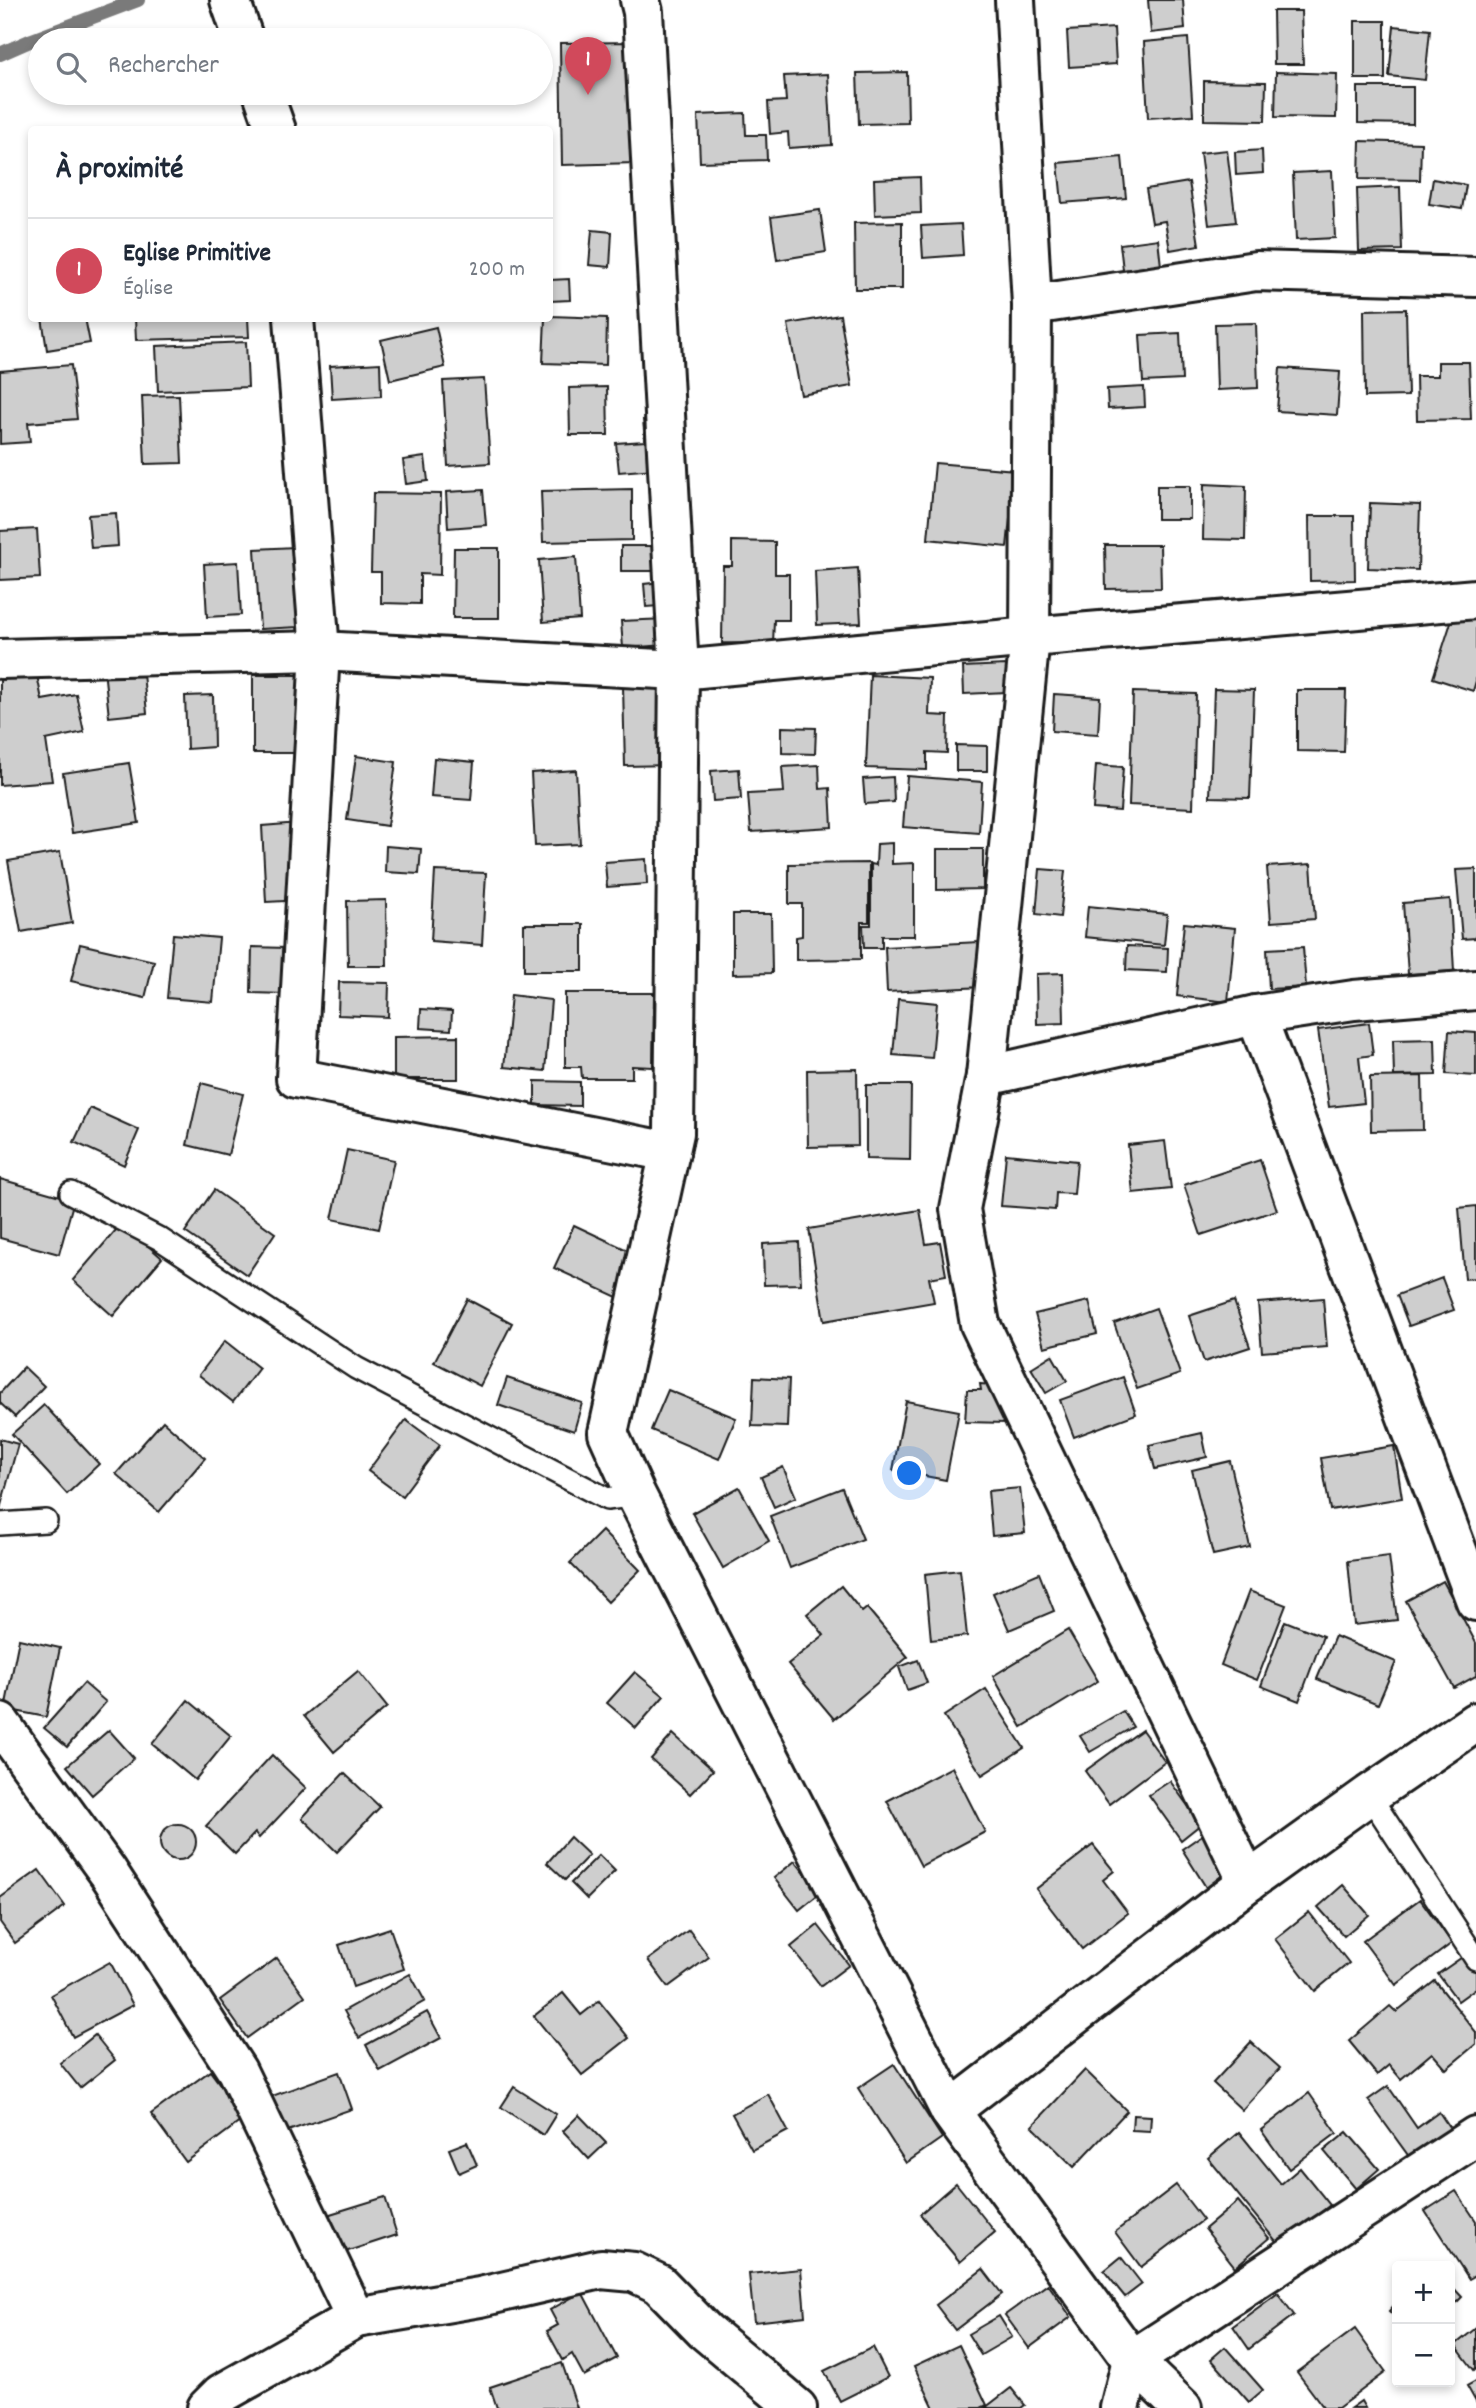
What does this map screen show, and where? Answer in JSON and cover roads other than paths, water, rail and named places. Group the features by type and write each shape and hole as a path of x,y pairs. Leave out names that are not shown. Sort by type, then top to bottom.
{"street":[{"path":"1015,0 1032,305 1030,637 986,1076 960,1209 980,1324 1248,1882"},
{"path":"641,6 679,670 674,1133 608,1433 636,1495 950,2112 1132,2360 1182,2408"},
{"path":"267,105 275,126"},
{"path":"1032,305 1256,271 1476,277"},
{"path":"294,322 320,651 296,1078 670,1153"},
{"path":"0,659 320,651 679,670 1476,599"},
{"path":"986,1076 1256,1015 1354,1000 1476,990"},
{"path":"1256,1015 1476,1601"},
{"path":"950,2112 1248,1882 1368,1795 1476,1722"},
{"path":"0,1723 108,1872 237,2071 356,2318"},
{"path":"1120,2408 1132,2360 1476,2136"},
{"path":"207,2408 221,2394 356,2318 480,2297 601,2269 634,2272 659,2284 705,2331 797,2408"}],"lane":[{"path":"71,1193 160,1238 356,1368 607,1499 636,1495"},
{"path":"0,1524 46,1521"},
{"path":"1368,1795 1476,1959"}],"waterway":[{"path":"64,28 138,0"},
{"path":"0,54 28,42"}],"place":[{"name":"Eglise Primitive","path":"588,95"}]}
